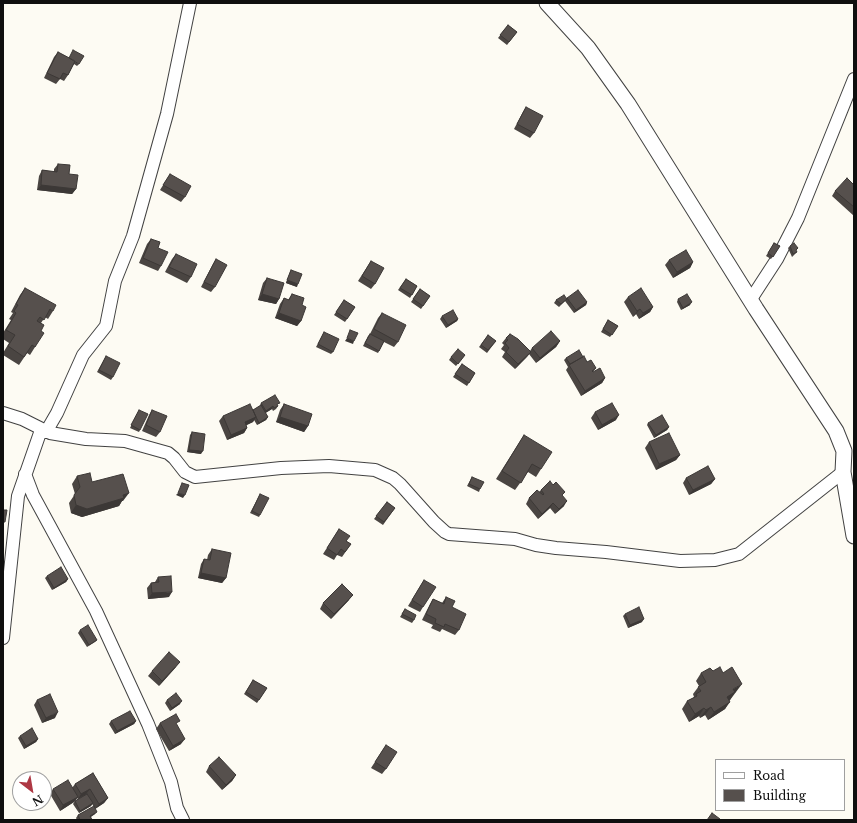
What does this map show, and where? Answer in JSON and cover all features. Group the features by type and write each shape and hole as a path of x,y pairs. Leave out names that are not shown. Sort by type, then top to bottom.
{"street":[{"path":"3,638 14,516 18,496 43,431 57,413 82,355 106,326 115,281 133,236 167,114 190,3"},
{"path":"547,3 588,48 628,104 849,452 843,472 854,536"},
{"path":"751,299 777,259 798,218 854,79"},
{"path":"3,413 22,419 43,431 86,439 125,441 168,453 185,472 195,477 313,467 375,470 393,478 400,484 434,522 449,534 515,539 536,545 556,548 606,552 680,561 716,560 739,554 843,472"},
{"path":"26,474 36,500 96,611 148,724 171,782 177,808 183,820"}],"building":[{"path":"508,25 517,32 509,42 500,35"},
{"path":"73,50 84,56 79,64 69,58"},
{"path":"58,52 75,61 68,75 63,73 60,79 47,73"},
{"path":"526,107 543,116 534,133 517,124"},
{"path":"58,164 70,165 69,174 78,175 76,189 41,185 42,170 57,172"},
{"path":"170,174 191,186 185,197 163,185"},
{"path":"847,178 854,185 854,207 835,191"},
{"path":"151,239 160,242 158,248 168,252 161,266 143,258"},
{"path":"774,243 780,246 773,257 768,253"},
{"path":"794,243 798,248 796,250 797,252 793,254 790,246"},
{"path":"686,250 693,262 677,272 669,260"},
{"path":"176,254 197,264 191,277 169,267"},
{"path":"216,259 227,265 215,287 204,282"},
{"path":"371,261 384,268 375,284 362,276"},
{"path":"291,270 302,274 298,284 287,280"},
{"path":"267,278 284,283 279,299 262,294"},
{"path":"406,279 417,286 412,295 400,288"},
{"path":"25,288 56,305 53,311 50,309 44,320 40,317 37,321 44,325 41,331 44,333 35,347 32,345 24,357 8,346 15,335 6,330 16,313 14,311 18,305 16,304"},
{"path":"641,288 653,307 643,313 640,309 637,311 628,297"},
{"path":"420,289 430,296 423,306 413,299"},
{"path":"578,290 587,302 576,310 567,298"},
{"path":"292,294 304,298 302,305 306,307 301,321 279,313 284,298 289,300"},
{"path":"687,294 692,302 683,308 678,299"},
{"path":"564,295 567,299 561,304 556,300"},
{"path":"344,300 355,307 347,319 336,312"},
{"path":"453,310 458,319 448,325 442,316"},
{"path":"382,313 406,325 398,342 374,329"},
{"path":"608,320 618,326 612,335 603,329"},
{"path":"350,330 358,333 354,341 347,338"},
{"path":"551,331 560,341 540,358 532,348"},
{"path":"324,332 339,339 333,352 318,344"},
{"path":"370,334 384,341 379,351 365,343"},
{"path":"510,334 518,339 531,352 518,364 506,352 509,348 505,343 508,340 506,338"},
{"path":"488,335 496,341 488,350 481,345"},
{"path":"458,349 465,355 458,364 451,357"},
{"path":"579,350 583,357 570,364 566,358"},
{"path":"106,356 120,363 113,377 99,370"},
{"path":"584,356 587,362 591,360 596,368 592,371 593,372 600,368 605,378 585,391 569,365"},
{"path":"462,364 475,373 469,383 455,374"},
{"path":"275,395 280,403 277,404 278,406 274,408 273,406 266,411 261,403"},
{"path":"612,403 619,415 602,425 595,412"},
{"path":"250,404 256,417 245,422 247,428 231,435 223,416"},
{"path":"284,404 312,414 308,426 280,417"},
{"path":"261,405 268,417 259,423 253,410"},
{"path":"139,410 148,414 140,430 131,425"},
{"path":"152,410 167,416 160,432 146,425"},
{"path":"662,415 669,427 656,435 648,423"},
{"path":"192,432 205,434 203,451 189,450"},
{"path":"669,433 680,455 659,464 649,442"},
{"path":"524,435 552,452 541,469 532,464 521,483 502,471"},
{"path":"708,466 715,479 693,490 686,478"},
{"path":"90,473 92,482 123,474 129,493 123,495 124,498 87,509 76,505 74,495 80,487 77,476"},
{"path":"472,477 484,482 480,489 469,484"},
{"path":"550,481 553,485 556,482 565,492 562,495 567,501 559,509 553,503 542,514 529,498 537,490 543,495 544,494 541,490"},
{"path":"182,483 189,485 185,495 178,493"},
{"path":"260,494 269,498 260,515 252,511"},
{"path":"387,502 395,508 384,522 376,516"},
{"path":"3,510 7,510 5,522 3,522"},
{"path":"339,529 350,536 346,541 351,544 345,552 341,549 337,555 327,548"},
{"path":"212,549 231,553 226,578 201,573 204,559 210,560"},
{"path":"61,567 68,579 54,588 47,576"},
{"path":"171,576 172,592 152,593 151,583 159,582 158,577"},
{"path":"424,580 436,587 423,607 412,600"},
{"path":"342,584 353,595 334,614 323,603"},
{"path":"446,597 455,601 452,607 466,614 459,630 445,624 444,627 435,623 436,619 426,614 433,599 444,604"},
{"path":"639,607 644,619 630,625 625,614"},
{"path":"405,609 416,615 414,620 402,614"},
{"path":"88,625 97,640 89,645 80,630"},
{"path":"169,652 180,662 162,681 152,671"},
{"path":"720,667 723,673 732,667 742,684 733,689 735,692 727,697 730,702 714,712 711,707 706,710 704,708 695,714 687,701 697,696 696,694 701,691 698,687 706,682 701,673 710,668 713,671"},
{"path":"253,680 267,688 259,700 246,692"},
{"path":"176,693 182,701 172,708 167,700"},
{"path":"50,694 58,712 46,718 37,700"},
{"path":"130,711 136,721 117,731 111,721"},
{"path":"176,714 180,721 176,723 185,739 173,746 160,723"},
{"path":"32,728 38,739 26,746 20,736"},
{"path":"386,745 397,752 386,769 375,762"},
{"path":"219,757 236,775 226,785 209,766"},
{"path":"93,773 108,798 99,804 90,789 81,794 75,784"},
{"path":"68,780 78,797 63,805 53,789"},
{"path":"87,794 93,803 80,811 75,801"},
{"path":"94,806 97,812 90,816 92,820 80,820 78,815"},
{"path":"712,813 720,819 707,820"}]}
